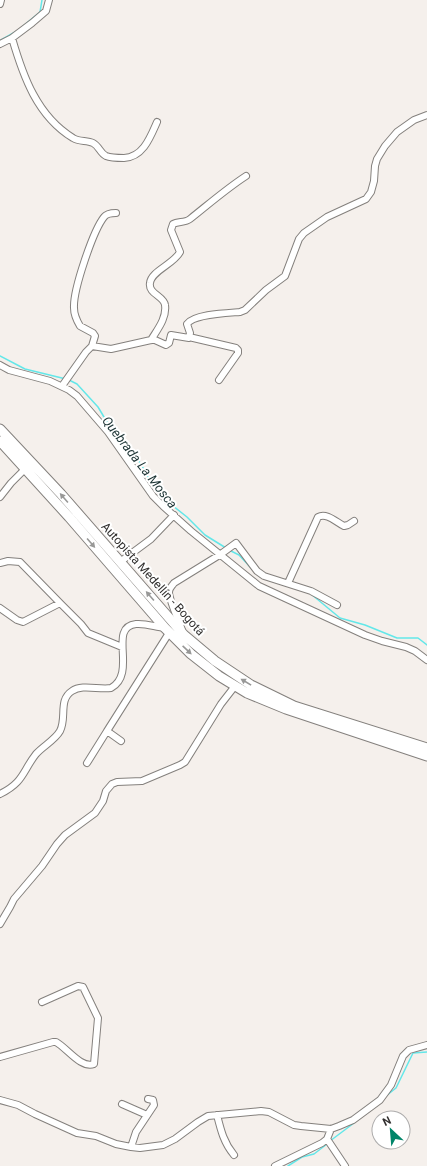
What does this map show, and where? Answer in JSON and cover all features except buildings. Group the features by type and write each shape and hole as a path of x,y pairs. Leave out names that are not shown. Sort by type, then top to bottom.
{"highway":[{"name":"Autopista Medellín - Bogotá","path":"0,429 40,471 184,635 210,657 242,680 299,708 427,748"},
{"name":"Autopista Medellín - Bogotá","path":"0,441 167,630 204,665 234,686 286,709 427,756"}],"street":[{"path":"0,4 1,0"},
{"path":"2,43 12,38 46,11 49,0"},
{"path":"12,38 21,69 39,104 54,123 72,138 94,143 106,156 132,158 138,155 151,136 157,122"},
{"path":"190,337 187,324 190,320 200,317 243,311 266,290 282,279 288,272 300,239 304,233 327,217 366,199 374,181 377,159 385,146 397,132 414,120 427,115"},
{"path":"151,340 162,322 165,313 165,306 164,303 151,290 149,285 153,276 173,261 180,252 171,230 173,224 175,222 189,220 228,188 246,176"},
{"path":"65,381 92,346 94,336 93,333 80,326 74,309 76,291 89,247 104,217 108,214 116,213"},
{"path":"92,346 111,349 151,340 155,340 166,345 169,342 171,335 187,338 190,337 237,349 238,353 219,380"},
{"path":"0,365 9,370 38,377 65,381 99,421 153,496 191,531 264,590 296,602 365,635 406,647 415,651 427,660"},
{"path":"0,496 25,469"},
{"path":"120,562 151,539 174,515"},
{"path":"288,583 318,517 321,515 334,519 344,526 354,521"},
{"path":"184,635 171,599 169,592 170,588 174,583 236,543 257,570 264,576 311,590 337,605"},
{"path":"0,563 8,561 21,563 88,633 122,647"},
{"path":"0,608 20,622 23,622 60,603"},
{"path":"0,794 23,777 36,754 60,731 63,722 63,705 69,693 77,688 107,689 115,686 120,680 124,663 122,647 124,633 131,626 135,624 146,624 167,630 87,763"},
{"path":"0,924 14,899 42,866 56,844 65,834 95,813 112,784 117,782 142,781 184,762 234,686"},
{"path":"107,731 121,741"},
{"path":"0,1057 56,1042 80,1062 91,1066 94,1064 96,1061 98,1018 83,987 78,986 42,1002"},
{"path":"0,1100 18,1105 77,1133 96,1136 116,1144 131,1147 155,1147 163,1145 176,1139 208,1116 261,1111 269,1112 294,1125 331,1129 353,1120 380,1100 390,1085 403,1056 409,1050 427,1045"},
{"path":"131,1147 136,1132 155,1103 153,1100 148,1099"},
{"path":"122,1104 147,1115"},
{"path":"217,1116 226,1145 234,1155"},
{"path":"276,1166 322,1143 327,1139 331,1129"},
{"path":"327,1139 345,1166"}],"waterway":[{"path":"22,27 40,12 42,0"},
{"path":"1,42 1,40 17,31"},
{"name":"Quebrada La Mosca","path":"0,356 25,369 66,379"},
{"name":"Quebrada La Mosca","path":"69,380 77,384 98,407 107,422 141,464 149,479 168,502 187,517 205,535 226,548"},
{"name":"Quebrada La Mosca","path":"229,550 239,555 253,570"},
{"name":"Quebrada La Mosca","path":"311,594 340,618 365,625 397,638 418,638 427,645"},
{"path":"386,1096 396,1088 413,1053 427,1052"},
{"path":"330,1141 354,1123"},
{"path":"288,1166 302,1157 314,1154 327,1144"}]}
